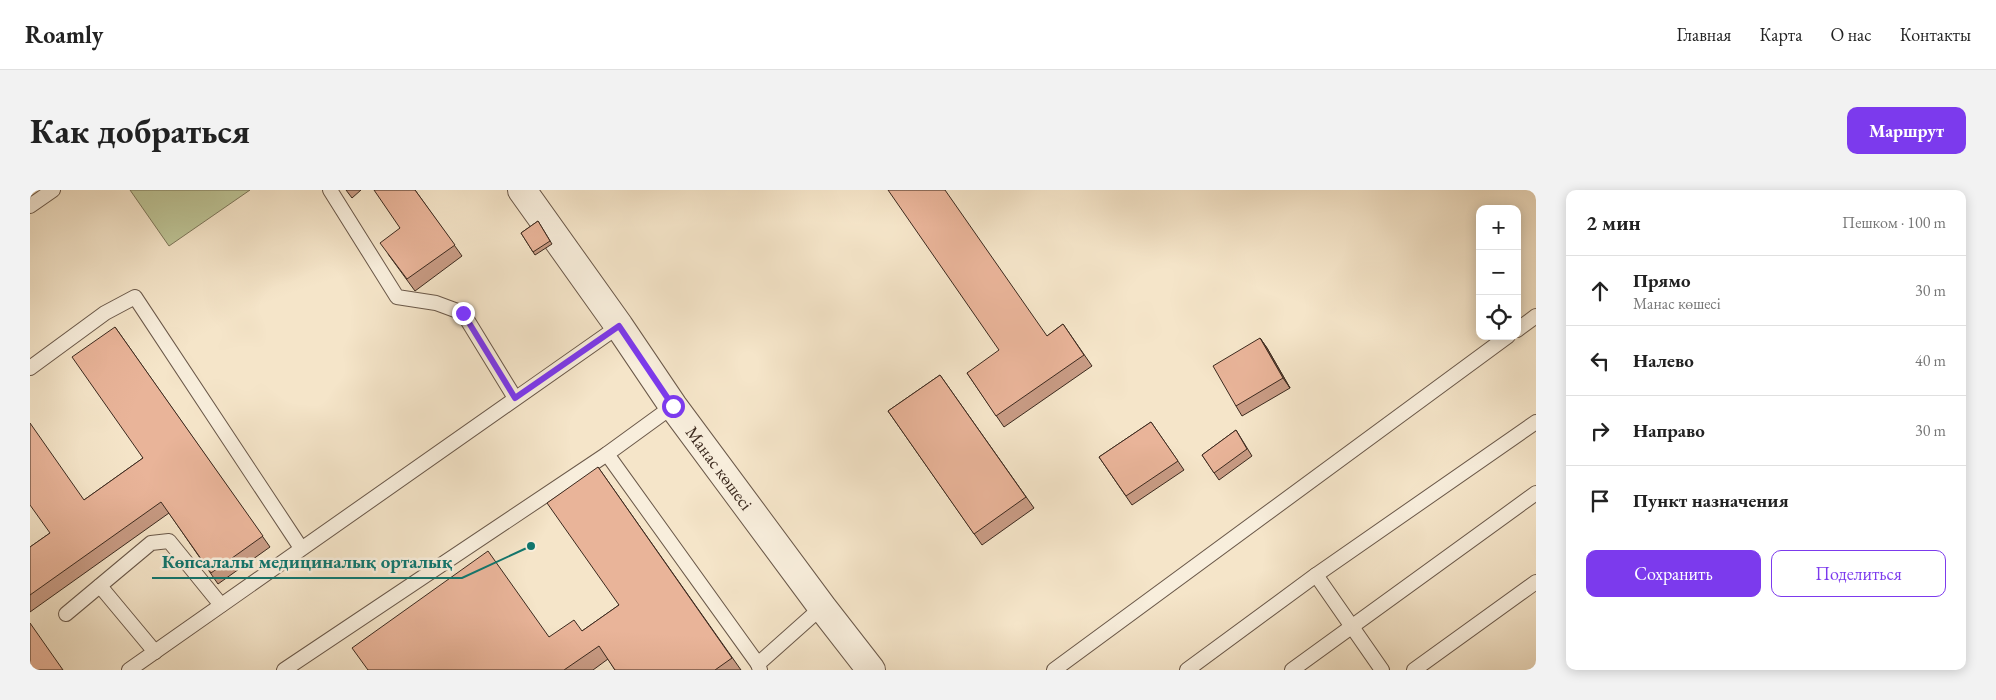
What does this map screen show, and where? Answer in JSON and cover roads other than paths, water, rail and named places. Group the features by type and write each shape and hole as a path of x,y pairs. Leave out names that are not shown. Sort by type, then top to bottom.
{"street":[{"name":"Манас көшесі","path":"522,190 619,326 673,406 871,670"}],"lane":[{"path":"30,206 53,190"},
{"path":"330,190 397,297 436,303 463,313 515,398"},
{"path":"30,368 105,313 135,297 301,548"},
{"path":"1521,327 1536,316"},
{"path":"129,670 619,326"},
{"path":"1054,670 1503,340"},
{"path":"284,670 607,454 673,406"},
{"path":"1187,670 1316,575 1536,422"},
{"path":"607,454 759,667 822,607"},
{"path":"1292,670 1353,628 1536,493"},
{"path":"66,614 151,543 168,541 221,605"},
{"path":"1316,575 1382,670"},
{"path":"1414,670 1536,582"},
{"path":"100,586 154,652"}],"place":[{"name":"Көпсалалы медициналық орталық","path":"531,546"}]}
